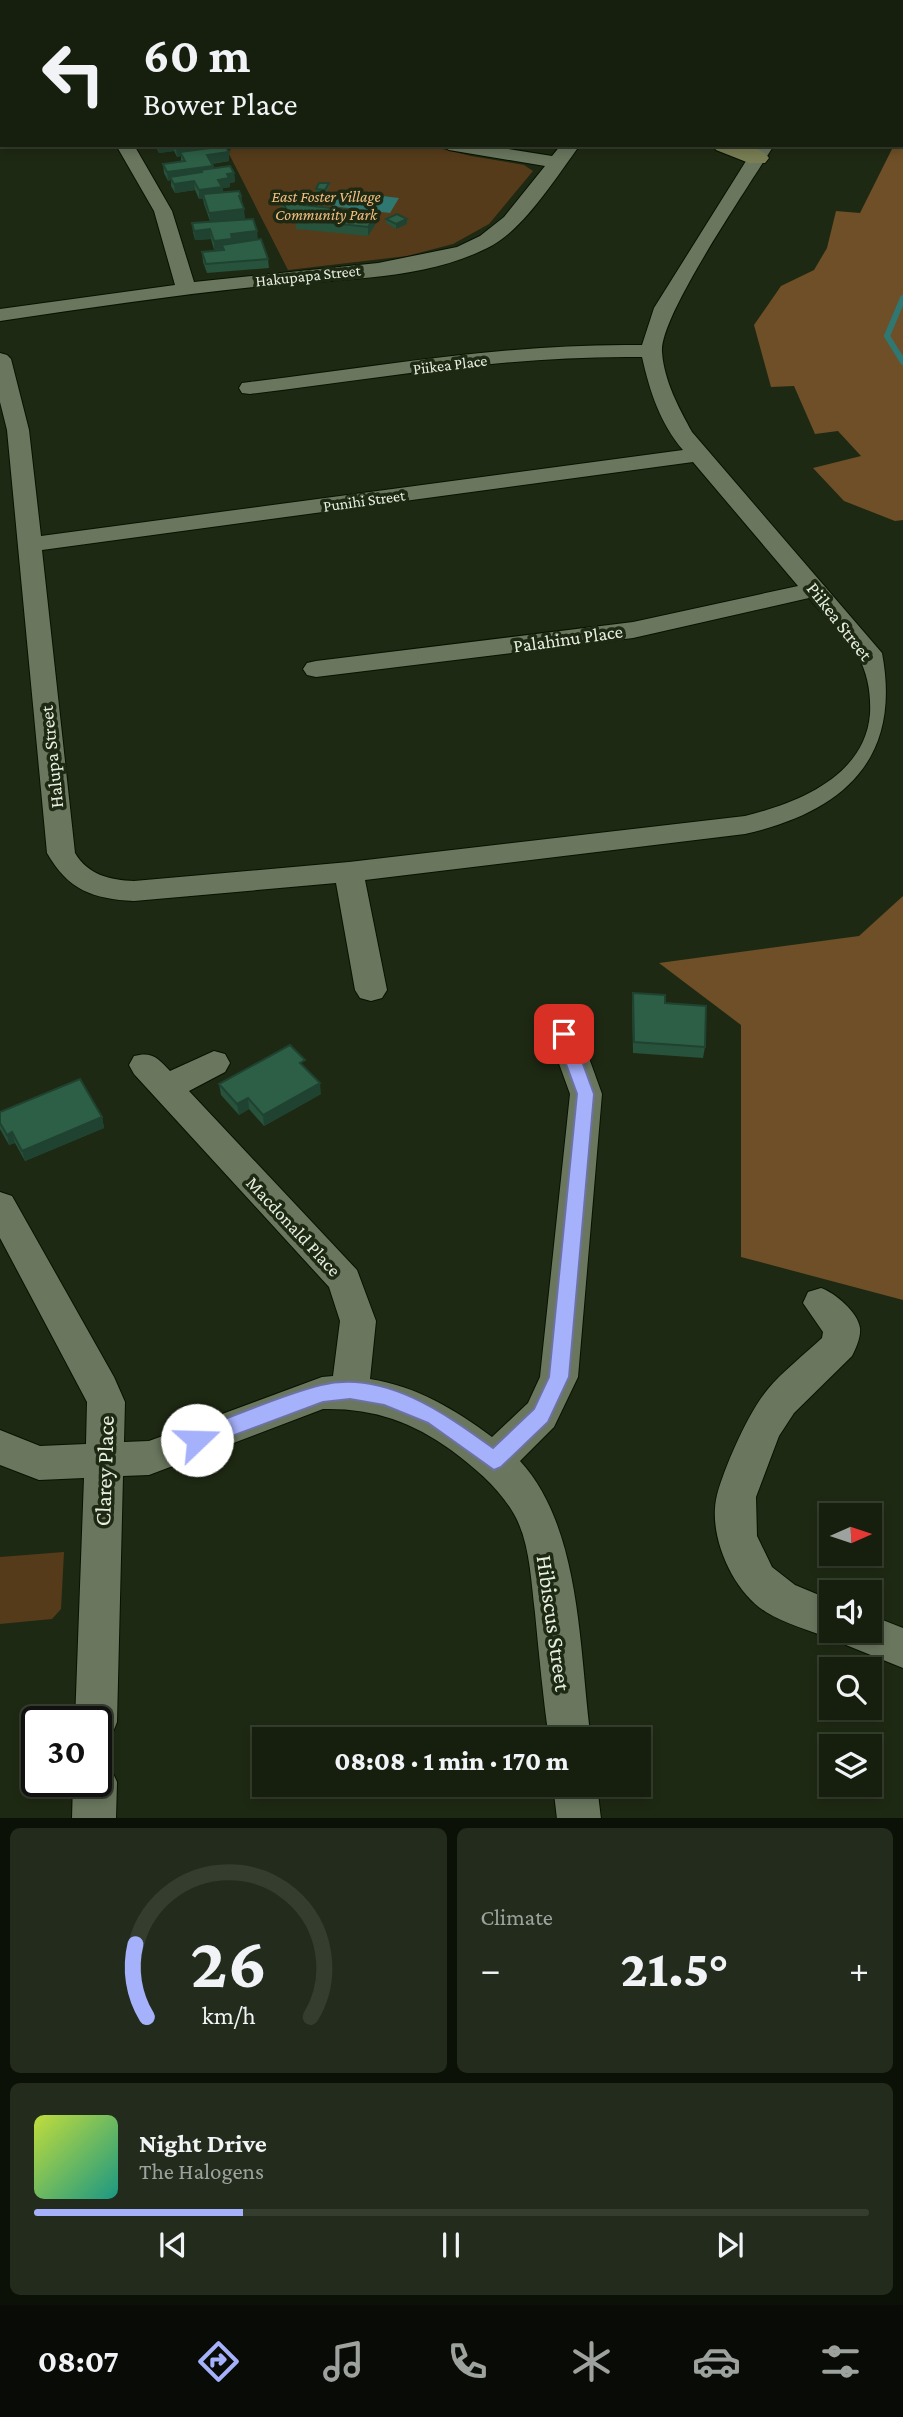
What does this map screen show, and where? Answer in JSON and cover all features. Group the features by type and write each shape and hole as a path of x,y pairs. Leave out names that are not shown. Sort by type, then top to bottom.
{"street":[{"path":"126,147 163,211 186,289"},
{"path":"461,147 555,162"},
{"name":"Hakupapa Street","path":"0,314 186,289 385,267 451,255 487,240 505,227 569,147"},
{"path":"651,351 664,308 761,151 736,147"},
{"name":"Piikea Place","path":"250,388 527,354 585,350 651,351"},
{"name":"Piikea Street","path":"349,872 773,820 818,801 858,772 879,741 884,720 884,698 880,677 869,653 698,455 671,418 662,397 651,351"},
{"name":"Halupa Street","path":"0,359 18,429 61,853 74,873 106,889 134,892 349,872"},
{"name":"Punihi Street","path":"29,545 698,455"},
{"name":"Palahinu Place","path":"316,668 633,630 816,589"},
{"path":"349,872 370,990"},
{"path":"494,1461 541,1415 559,1377 586,1094 564,1034"},
{"name":"Macdonald Place","path":"214,1063 156,1077 344,1280 358,1321 350,1391"},
{"name":"Clarey Place","path":"0,1206 107,1402 97,1706"},
{"path":"819,1614 781,1599 758,1580 743,1553 735,1518 736,1497 763,1428 781,1401 839,1345 842,1328 821,1303"},
{"name":"Hibiscus Street","path":"0,1447 39,1463 149,1458 322,1393 350,1391 386,1397 435,1417 494,1461 530,1505 544,1546 551,1579 568,1727"},
{"path":"882,1640 903,1648"},
{"path":"94,1818 95,1797"},
{"path":"576,1797 579,1818"}],"green space":[{"name":"East Foster Village Community Park","path":"233,147 434,147 524,165 533,171 489,224 453,244 407,256 288,270 228,152"},
{"path":"64,1552 61,1609 52,1619 0,1624 0,1557"}],"shaded area":[{"path":"893,147 903,147 903,520 895,521 844,501 813,468 861,456 838,431 815,434 794,386 771,387 754,325 781,286 814,270 827,248 836,211 860,213"},
{"path":"903,896 903,1300 741,1257 741,1025 659,963 859,936"}],"water":[{"path":"342,191 399,198 390,213 332,206"}],"building":[{"path":"226,147 229,152 207,155 213,166 167,172 163,164 185,161 180,152"},
{"path":"230,166 234,173 227,174 229,178 218,180 222,187 199,190 194,181 174,184 170,177 202,172 201,170"},
{"path":"319,183 329,183 325,190 316,189"},
{"path":"239,191 244,209 209,213 203,194"},
{"path":"299,197 304,205 376,213 368,227 295,219 300,212 287,210 281,199"},
{"path":"397,214 407,219 396,224 386,219"},
{"path":"253,219 257,231 231,234 232,239 214,241 210,229 194,231 192,223"},
{"path":"261,239 268,259 206,264 202,252 224,250 222,245"},
{"path":"633,993 665,995 665,1003 706,1006 705,1047 634,1042"},
{"path":"290,1045 305,1060 300,1063 320,1083 263,1115 248,1098 237,1104 219,1084"},
{"path":"80,1079 102,1117 22,1151 12,1132 7,1135 0,1123 0,1112"}],"waterway":[{"path":"903,298 887,336 903,362"}],"route":[{"path":"197,1440 322,1393 350,1391 386,1397 435,1417 494,1461 541,1415 559,1377 586,1094 564,1034"}]}
